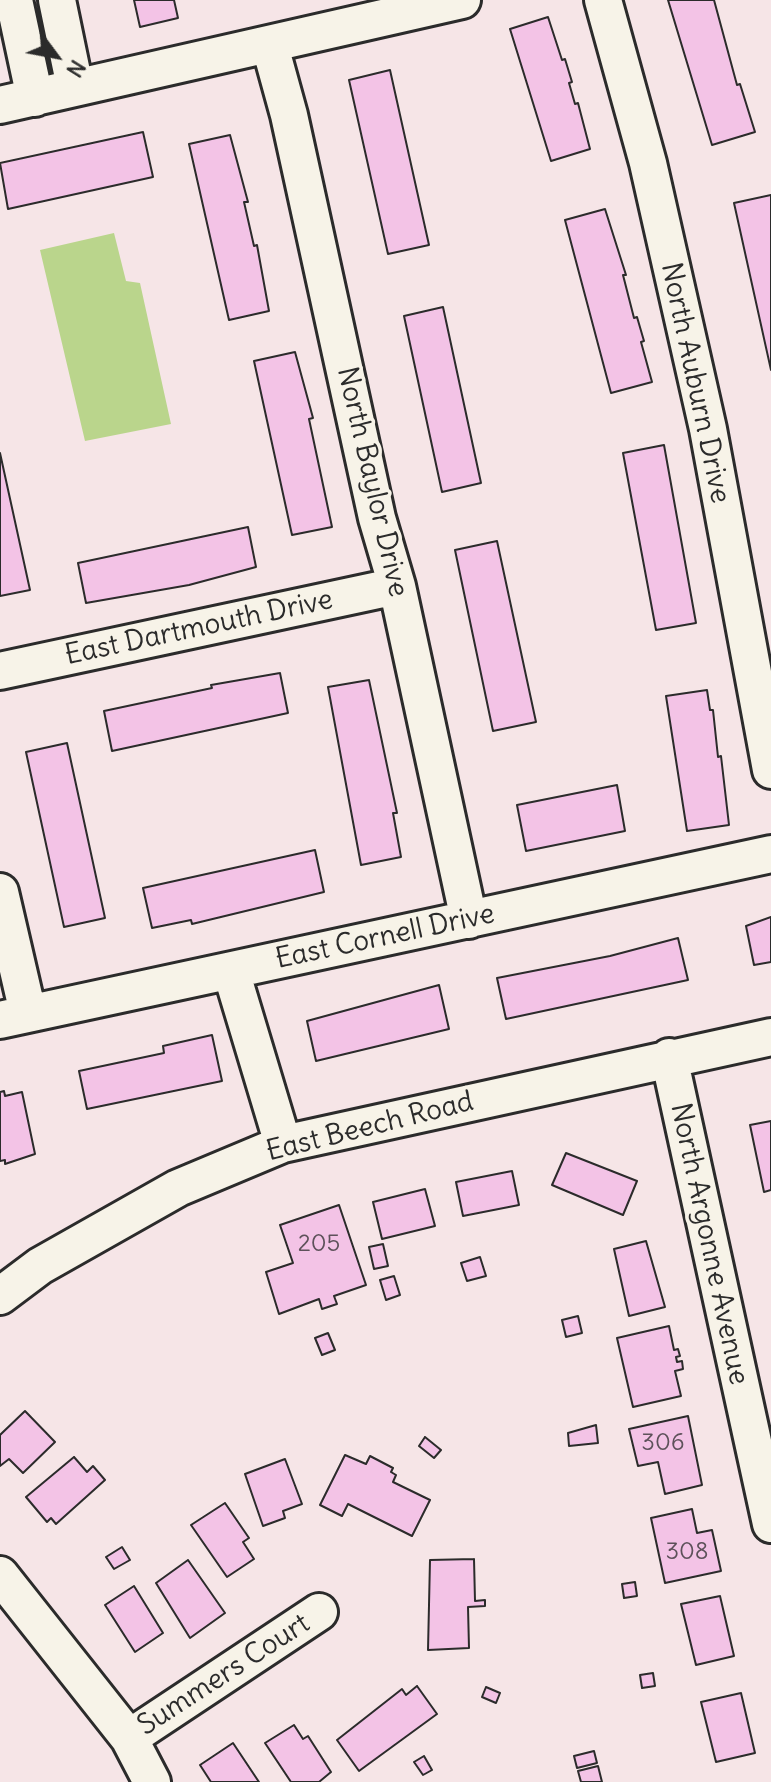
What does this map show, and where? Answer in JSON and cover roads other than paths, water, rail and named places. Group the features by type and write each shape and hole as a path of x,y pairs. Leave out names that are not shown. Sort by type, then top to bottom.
{"street":[{"path":"14,0 17,101 270,46 344,12 462,0"},
{"path":"57,0 75,87"},
{"name":"North Auburn Drive","path":"603,0 648,163 708,429 771,770"},
{"name":"North Baylor Drive","path":"270,46 289,115 377,518 397,586 469,920"},
{"name":"East Dartmouth Drive","path":"0,671 397,586"},
{"name":"East Cornell Drive","path":"14,1016 771,854"},
{"path":"0,892 14,1016"},
{"path":"231,971 283,1144"},
{"name":"East Beech Road","path":"0,1296 40,1266 178,1188 283,1144 771,1037"},
{"name":"North Argonne Avenue","path":"669,1057 771,1524"},
{"path":"0,1575 129,1738 152,1782"},
{"name":"Summers Court","path":"129,1738 319,1612"}]}
